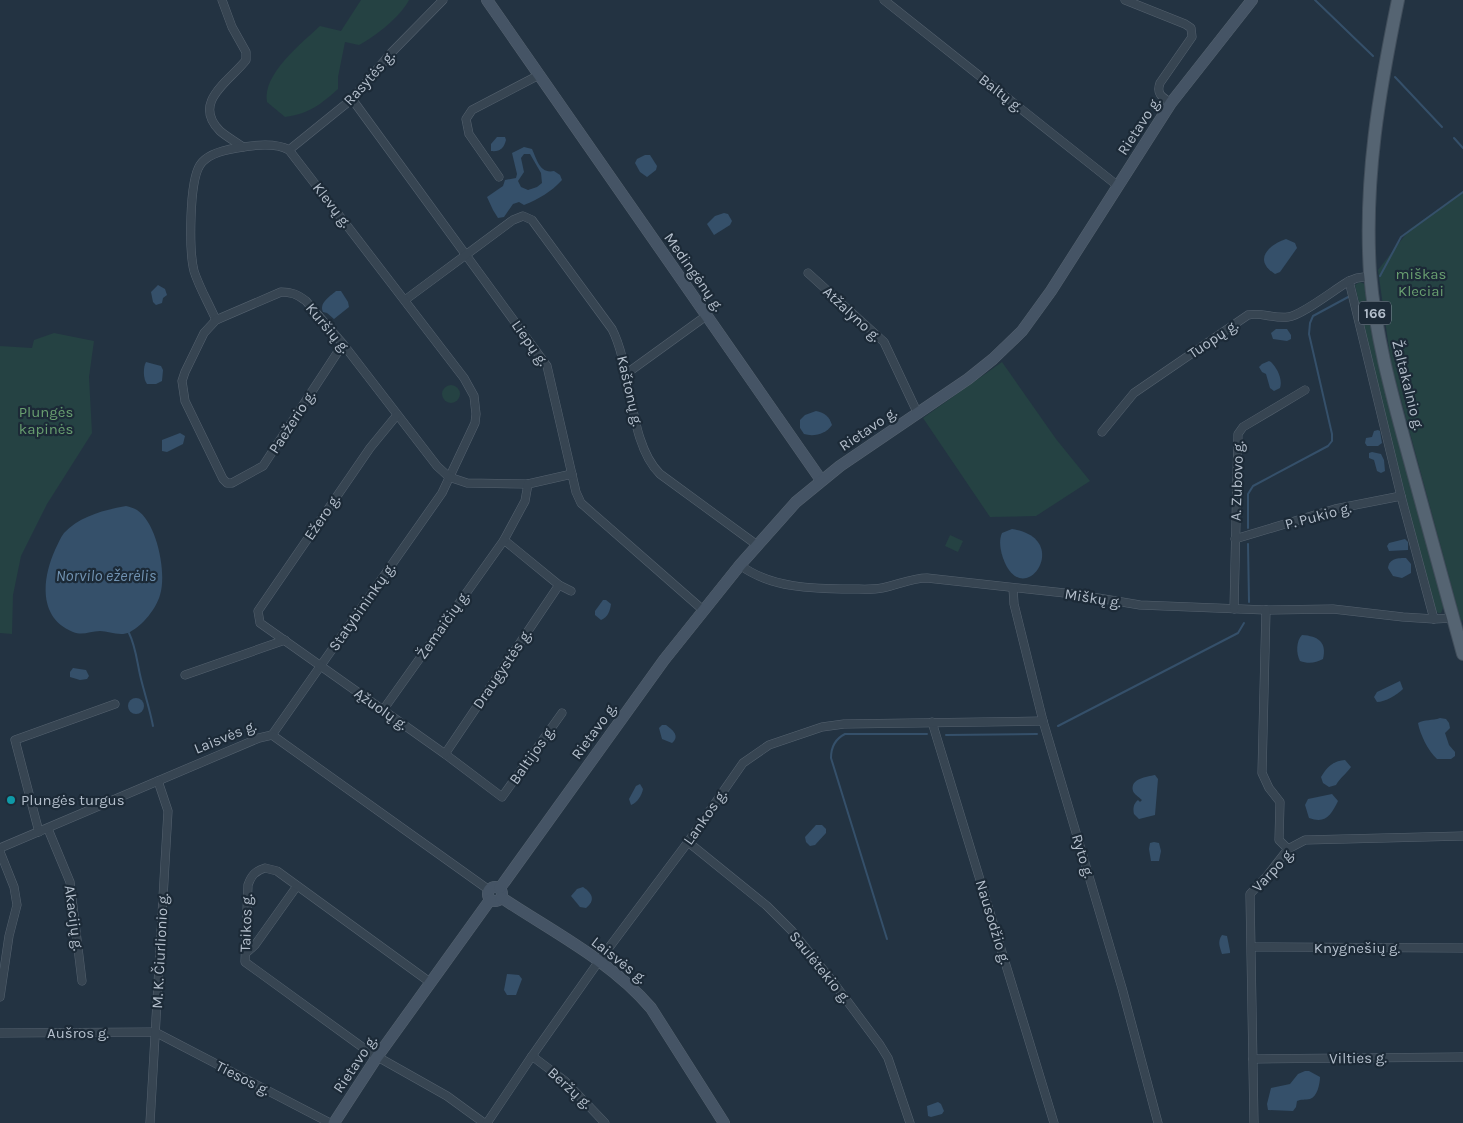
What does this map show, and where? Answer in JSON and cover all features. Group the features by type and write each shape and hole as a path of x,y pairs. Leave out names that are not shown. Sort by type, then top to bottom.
{"main road":[{"name":"Medingėnų g.","path":"487,0 821,480"},
{"name":"Rietavo g.","path":"332,1123 377,1057 664,660 740,564 796,502 821,480 918,414 993,359 1022,331 1051,292 1171,103 1252,0"},
{"name":"Žaltakalnio g.","path":"1398,0 1382,78 1372,150 1368,213 1371,276 1376,317 1388,378 1457,623 1463,654"},
{"name":"Laisvės g.","path":"495,894 624,979 651,1008 724,1123"}],"street":[{"path":"222,0 232,27 246,52 246,60 216,91 210,101 210,112 213,123 221,132 243,147"},
{"name":"Rasytės g.","path":"289,150 352,100 391,53 444,0"},
{"name":"Baltų g.","path":"884,0 1118,186"},
{"path":"1125,0 1191,28 1192,38 1160,83 1158,89 1159,94 1171,103"},
{"path":"499,177 469,134 466,119 472,110 541,78"},
{"name":"Liepų g.","path":"352,100 547,366 576,492 581,503 703,610"},
{"path":"216,320 194,268 190,223 194,181 199,167 204,160 220,152 243,147 274,146 289,150"},
{"name":"Klevų g.","path":"289,150 464,378 474,396 475,423 448,477"},
{"name":"Kaštonų g.","path":"465,255 513,220 523,216 532,220 612,329 619,345 641,443 648,461 654,468 757,545"},
{"path":"405,300 465,255"},
{"name":"Atžalyno g.","path":"808,273 884,342 918,414"},
{"name":"Tuopų g.","path":"1102,432 1134,393 1248,315 1288,317 1299,313 1349,281 1371,276"},
{"path":"1349,281 1401,496 1434,619"},
{"name":"Kuršių g.","path":"227,483 223,479 185,401 182,381 204,333 216,320 281,292 290,292 306,301 437,466 448,477"},
{"path":"626,372 706,316"},
{"name":"Paežerio g.","path":"227,483 232,483 263,466 342,344"},
{"name":"A. Zubovo g.","path":"1234,608 1238,434 1243,427 1305,390"},
{"name":"Ežero g.","path":"260,622 258,611 370,448 397,415"},
{"path":"448,477 467,483 528,484 572,474"},
{"name":"Statybininkų g.","path":"272,735 442,493 448,477"},
{"name":"Žemaičių g.","path":"383,710 504,540 525,501 528,484"},
{"name":"P. Pukio g.","path":"1236,539 1335,510 1401,496"},
{"path":"504,540 560,585 571,591"},
{"name":"Miškų g.","path":"740,564 752,573 776,581 799,587 820,589 881,588 920,578 1065,593 1140,605 1266,610 1332,609 1457,623"},
{"name":"Draugystės g.","path":"445,754 560,585"},
{"name":"Ryto g.","path":"1013,588 1014,604 1043,721 1119,978 1158,1123"},
{"path":"1266,610 1262,773 1269,788 1280,802 1279,840 1288,850"},
{"name":"Ąžuolų g.","path":"260,622 502,797"},
{"path":"185,675 285,640"},
{"path":"39,832 15,740 115,704"},
{"name":"Baltijos g.","path":"502,797 562,712"},
{"name":"Lankos g.","path":"486,1123 599,961 688,842 743,763 770,745 822,726 932,722 1043,721"},
{"name":"Nausodžio g.","path":"932,722 1054,1123"},
{"name":"Laisvės g.","path":"0,848 259,738 272,735 495,894"},
{"name":"M. K. Čiurlionio g.","path":"150,1123 168,811 158,781"},
{"name":"Akacijų g.","path":"48,829 70,882 82,980"},
{"name":"Varpo g.","path":"1254,1123 1250,894 1288,850 1305,840 1463,836"},
{"name":"Saulėtekio g.","path":"688,842 767,906 792,931 830,978 880,1044 888,1058 910,1123"},
{"path":"0,852 14,887 17,905 9,936 0,997"},
{"name":"Taikos g.","path":"430,984 277,871 265,868 254,873 250,878 248,885 245,962 377,1057 447,1096 486,1123"},
{"path":"246,953 255,945 297,886"},
{"name":"Knygnešių g.","path":"1252,947 1463,948"},
{"name":"Aušros g.","path":"0,1033 156,1032"},
{"name":"Tiesos g.","path":"156,1032 332,1123"},
{"name":"Beržų g.","path":"532,1056 566,1081 605,1123"},
{"name":"Vilties g.","path":"1253,1059 1463,1057"}],"green space":[{"path":"361,0 409,0 394,19 373,37 359,45 345,42 338,77 338,89 314,108 285,117 267,102 267,91 277,70 294,50 320,26 341,31"},
{"name":"miškas Kleciai","path":"1463,192 1463,620 1461,621 1391,363 1378,270 1410,229"},
{"path":"1360,282 1365,284 1366,287 1444,606 1441,613 1438,613 1436,610 1383,407 1355,285"},
{"name":"Plungės kapinės","path":"54,333 94,341 89,377 92,433 47,504 21,556 13,595 12,634 0,633 0,346 32,348 34,340"},
{"path":"1002,362 1056,439 1090,481 1036,516 990,517 923,418"},
{"path":"451,385 457,388 460,394 457,400 451,403 445,400 442,394 445,388"},
{"path":"950,535 963,541 958,552 945,546"}],"water":[{"path":"497,137 505,137 505,143 499,150 491,151 491,144"},
{"path":"524,147 532,149 537,162 542,168 554,171 560,175 562,180 549,192 535,200 524,205 519,202 513,204 504,217 498,218 487,197 503,186 505,180 516,178 517,174 512,153","holes":["524,154 530,154 541,173 542,183 528,190 521,187 518,181 524,172 521,158"]},
{"path":"650,155 657,166 656,170 647,177 640,172 635,163 637,159"},
{"path":"724,213 728,214 732,221 730,225 714,235 707,224 715,216"},
{"path":"1286,239 1295,243 1297,248 1280,272 1275,274 1268,269 1264,258 1269,249"},
{"path":"158,285 165,289 167,295 163,298 162,303 156,305 153,302 151,292"},
{"path":"336,291 341,291 349,307 334,319 323,312 322,306 325,300"},
{"path":"1276,329 1287,329 1291,339 1287,341 1273,339 1271,333"},
{"path":"1269,361 1277,370 1281,381 1280,388 1274,391 1270,388 1266,374 1259,367"},
{"path":"146,362 161,366 163,370 162,381 156,384 147,384 144,373"},
{"path":"816,411 826,415 832,425 820,434 804,434 800,428 800,420 805,415"},
{"path":"1374,431 1380,431 1382,443 1378,446 1367,446 1365,443 1366,438 1372,437"},
{"path":"180,433 185,436 183,444 167,452 162,451 162,440"},
{"path":"1369,453 1381,454 1384,460 1385,471 1381,473 1377,471 1374,460 1369,458"},
{"name":"Norvilo ežerėlis","path":"126,506 136,509 144,516 155,537 159,549 162,574 162,586 158,600 144,621 130,632 122,634 100,631 73,632 62,626 48,608 46,597 47,573 55,550 64,533 77,522 101,512"},
{"path":"1012,529 1030,535 1040,545 1042,556 1039,567 1033,575 1024,578 1014,575 1005,563 1001,552 1000,540 1002,533"},
{"path":"1405,539 1408,542 1408,550 1389,551 1387,546 1389,543"},
{"path":"1406,558 1411,564 1411,573 1402,578 1393,576 1388,568 1390,562 1395,559"},
{"path":"603,600 611,604 608,614 601,620 595,615 595,611"},
{"path":"1302,635 1313,637 1320,641 1324,648 1323,659 1312,663 1300,661 1297,648"},
{"path":"73,668 86,670 89,676 87,679 80,680 70,677 70,672"},
{"path":"1400,681 1403,689 1398,694 1384,701 1377,702 1374,697 1377,692"},
{"path":"133,698 139,698 144,703 142,712 133,714 128,709 128,703"},
{"path":"1440,718 1446,719 1449,723 1450,728 1445,733 1449,745 1455,752 1455,756 1451,759 1437,759 1434,756 1419,727 1418,723"},
{"path":"662,725 666,725 675,733 672,743 662,739 659,728"},
{"path":"1345,760 1351,767 1336,785 1329,787 1323,783 1321,777 1328,767"},
{"path":"1155,775 1158,779 1155,815 1139,819 1134,814 1134,807 1138,800 1140,802 1142,800 1133,791 1134,783 1140,779"},
{"path":"640,784 643,789 642,794 631,805 629,799 636,786"},
{"path":"1332,794 1338,801 1330,814 1320,820 1309,818 1305,805 1308,799"},
{"path":"816,825 822,825 826,829 826,833 815,845 810,846 806,842 805,837"},
{"path":"1150,843 1159,843 1161,851 1159,861 1151,861 1149,849"},
{"path":"583,887 592,897 591,902 586,908 580,907 571,896 577,889"},
{"path":"1222,935 1227,936 1230,953 1222,954 1219,942"},
{"path":"507,974 519,975 522,979 516,995 507,995 504,990"},
{"path":"1305,1071 1320,1077 1319,1087 1315,1096 1310,1099 1297,1101 1293,1111 1268,1110 1267,1104 1271,1088 1290,1084 1298,1074"},
{"path":"938,1102 944,1111 942,1114 928,1116 927,1106"}],"waterway":[{"path":"1315,0 1373,56"},
{"path":"1395,77 1442,127"},
{"path":"1454,138 1463,148"},
{"path":"1380,276 1401,237 1463,192"},
{"path":"1248,528 1248,494 1253,486 1328,446 1332,441 1309,334 1310,323 1313,316 1350,296"},
{"path":"1248,544 1249,602"},
{"path":"1058,726 1238,633 1244,623"},
{"path":"129,633 135,649 153,726"},
{"path":"887,939 831,758 832,750 836,741 845,734 927,734"},
{"path":"946,735 1037,734"}],"place":[{"name":"Plungės turgus","path":"11,800"}]}
